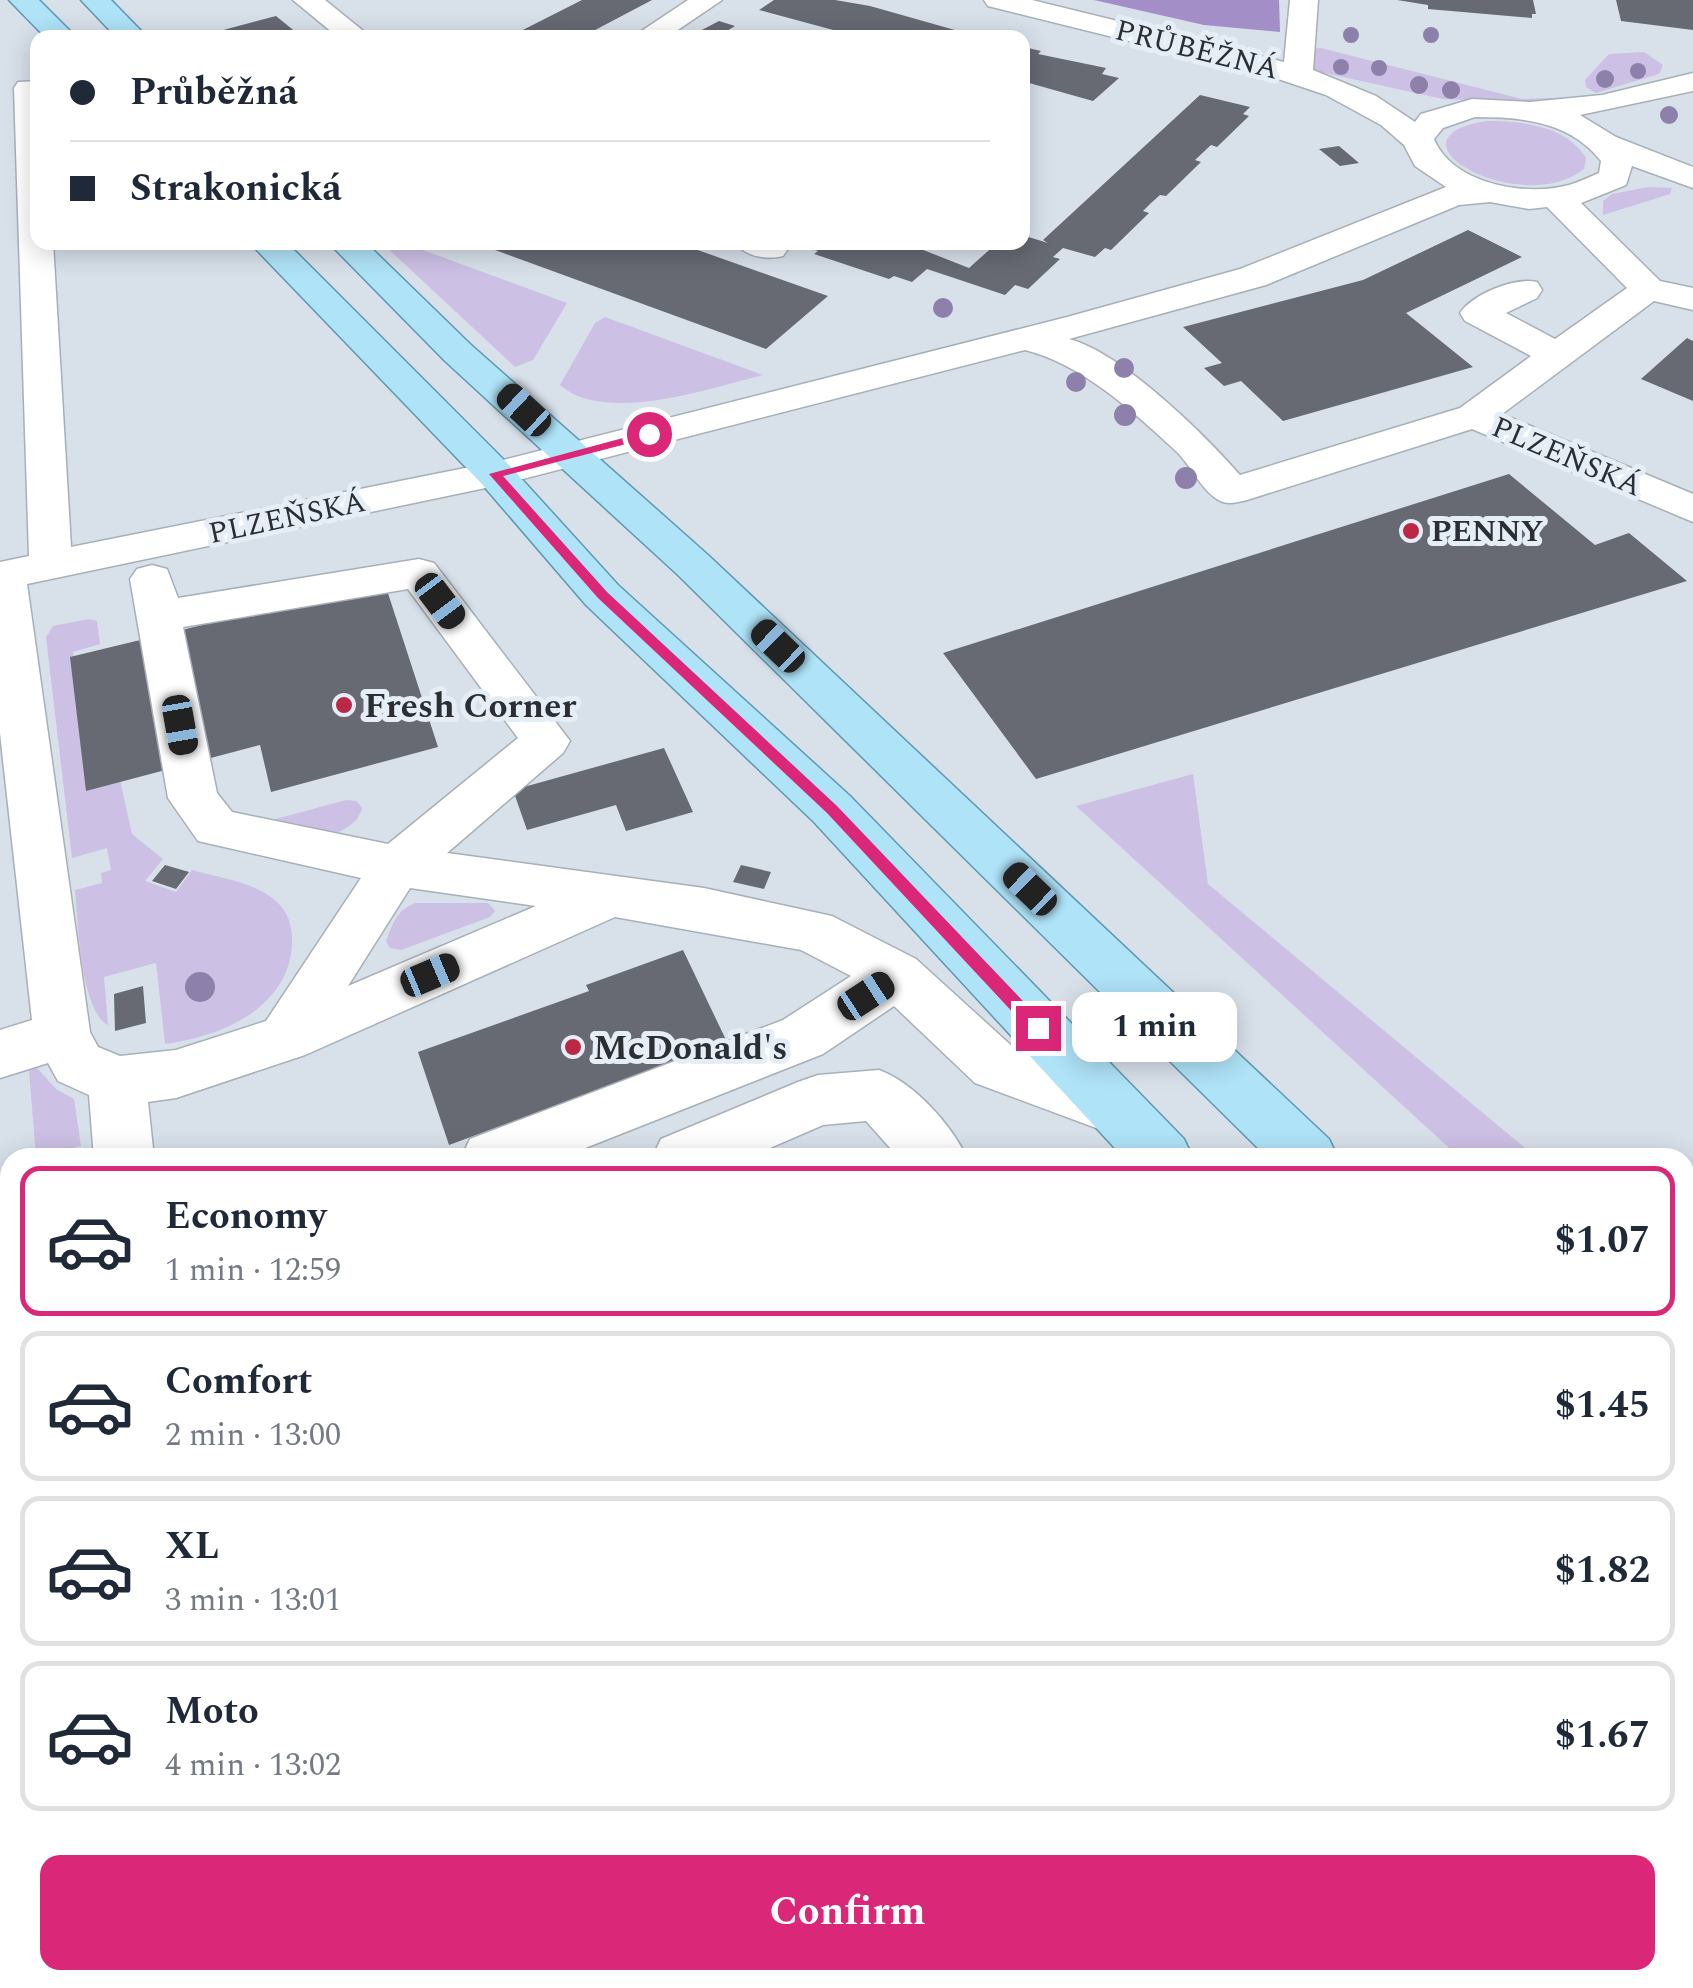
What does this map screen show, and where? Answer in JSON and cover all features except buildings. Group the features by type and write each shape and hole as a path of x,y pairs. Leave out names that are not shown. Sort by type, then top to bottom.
{"main road":[{"path":"23,0 55,30"},
{"path":"95,0 126,30"},
{"path":"274,250 495,474 602,595 832,810 1153,1148"},
{"path":"353,250 458,352 694,565 1298,1148"}],"street":[{"path":"308,0 347,30"},
{"path":"658,30 708,0"},
{"name":"PRŮBĚŽNÁ","path":"998,0 1298,74 1337,88 1426,105 1520,109 1567,121 1604,140"},
{"path":"1298,74 1304,6"},
{"path":"572,454 917,357 1024,340 1253,278 1454,195 1488,193 1558,200 1593,192 1604,140 1693,82"},
{"path":"29,88 30,109"},
{"name":"PRŮBĚŽNÁ","path":"1337,88 1398,122 1447,177 1488,193"},
{"path":"1310,254 1351,219 1407,181 1422,128 1435,118 1472,108"},
{"path":"1604,140 1687,177"},
{"path":"1558,200 1648,289 1693,299"},
{"path":"37,250 18,573 62,1035 78,1064 117,1082 176,1074 285,1038 611,896"},
{"path":"0,282 38,275"},
{"name":"PLZEŇSKÁ","path":"1474,416 1648,289"},
{"path":"1524,290 1478,313 1558,355"},
{"path":"1024,340 1069,350 1116,382 1192,445 1232,491 1474,416"},
{"name":"PLZEŇSKÁ","path":"1474,416 1693,509"},
{"name":"PLZEŇSKÁ","path":"18,573 495,474 572,454"},
{"path":"146,547 193,798 216,828 397,866 704,909 813,932 898,976 995,1066 1115,1110"},
{"path":"160,616 419,573 546,741 397,866 285,1038"},
{"path":"516,1148 802,1036 898,976"},
{"path":"0,1054 62,1035"},
{"path":"802,1036 818,1100"},
{"path":"117,1082 123,1148"},
{"path":"705,1148 818,1100 880,1095 928,1148"}],"shaded area":[{"path":"1094,0 1279,0 1280,32 1204,25"},
{"path":"1321,48 1522,99 1578,97 1539,103 1443,99 1311,70 1310,49"},
{"path":"1644,52 1663,65 1659,74 1596,93 1586,87 1585,80 1609,54"},
{"path":"1486,121 1528,124 1555,132 1567,138 1586,158 1584,169 1557,182 1527,185 1496,181 1470,170 1452,157 1446,143 1456,130"},
{"path":"1648,187 1672,188 1670,194 1603,215 1603,201 1612,194"},
{"path":"390,250 423,250 567,303 533,360 515,367"},
{"path":"605,317 763,375 658,400 603,402 579,397 560,385 595,323"},
{"path":"97,621 100,644 73,652 89,787 120,780 132,834 163,859 145,881 176,892 192,870 238,882 260,890 278,903 291,928 288,967 265,1003 248,1016 207,1035 165,1044 156,963 104,977 108,1025 91,1002 79,942 75,890 102,883 101,873 111,870 107,848 72,858 46,637 53,626"},
{"path":"1193,774 1208,884 1525,1148 1449,1148 1076,806"},
{"path":"346,800 357,801 362,808 360,815 334,834 310,835 272,820"},
{"path":"416,903 488,903 495,911 490,917 401,950 390,948 386,941 397,918"},
{"path":"28,1058 56,1089 74,1099 81,1146 35,1148"}],"place":[{"name":"PENNY","path":"1411,531"},
{"name":"Fresh Corner","path":"344,705"},
{"name":"McDonald's","path":"573,1047"}],"route":[{"path":"649,434 495,474 602,595 832,810 1038,1028"}]}
